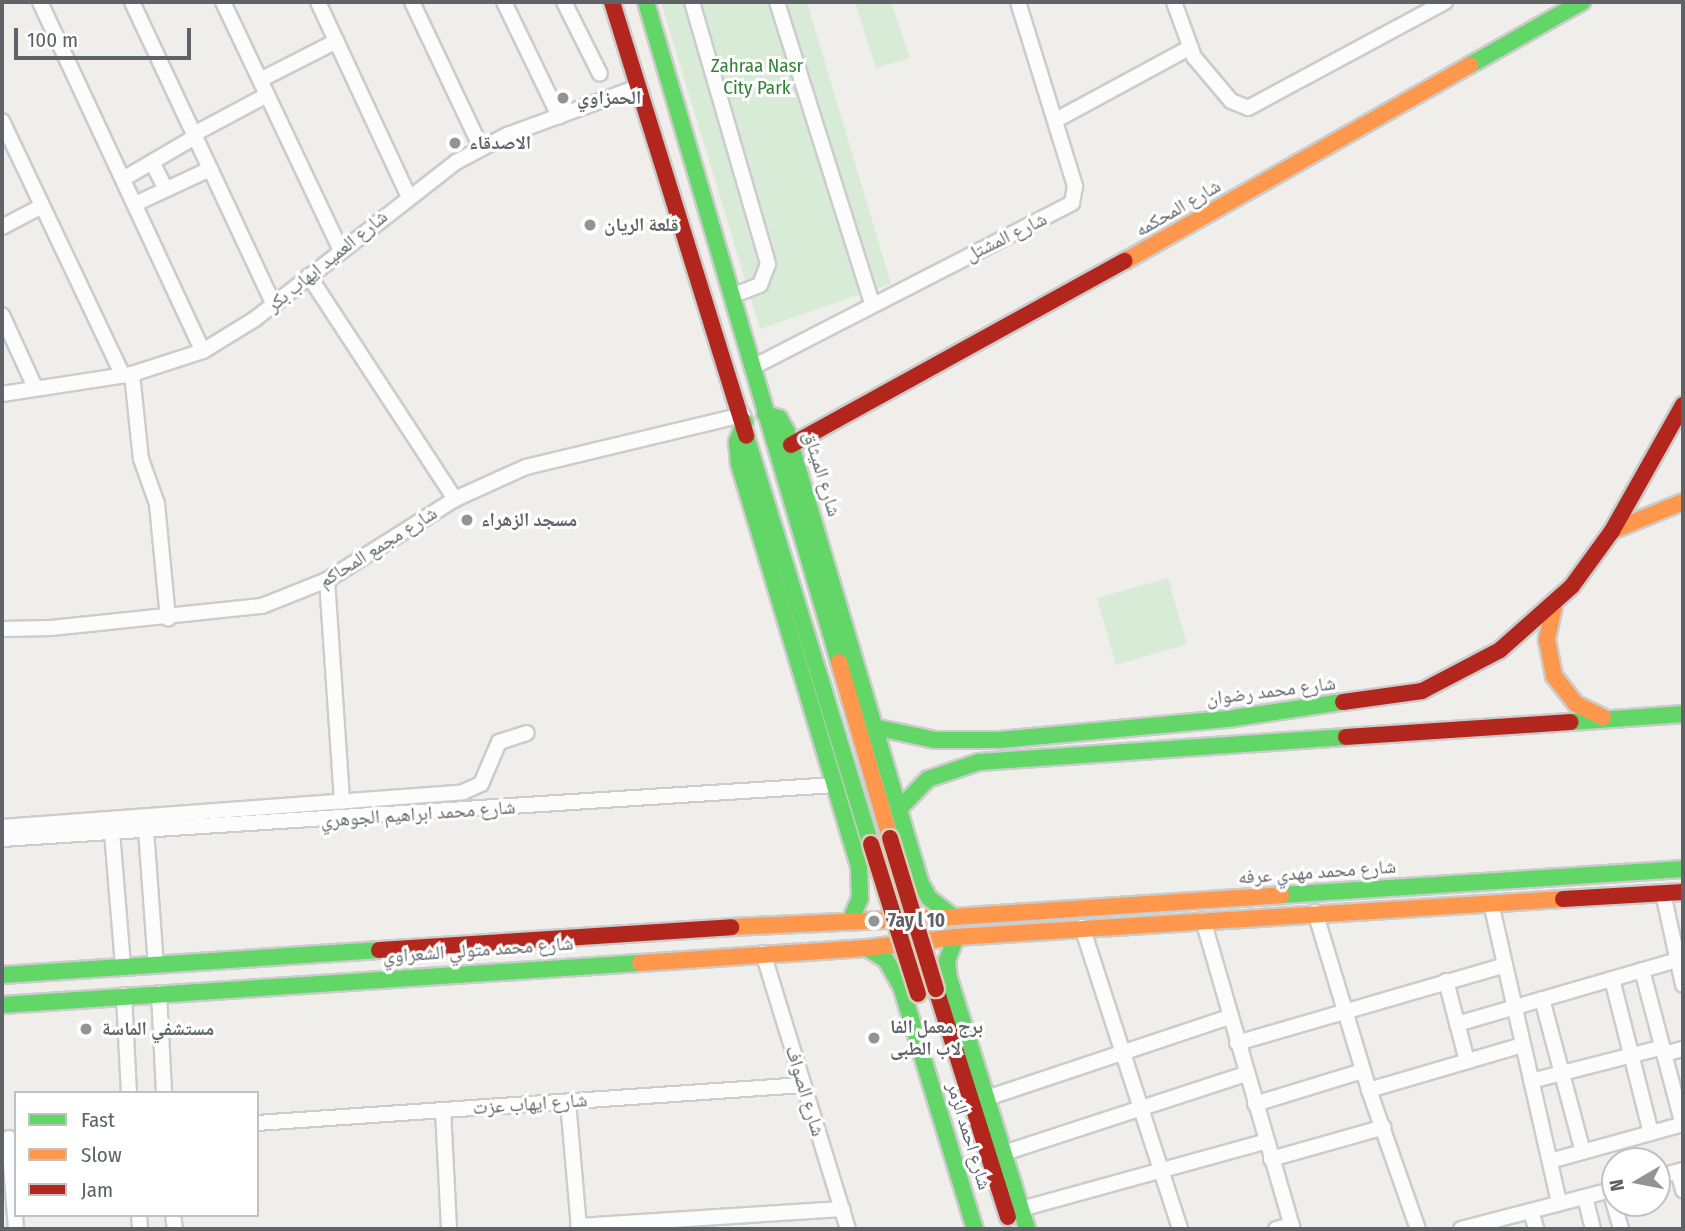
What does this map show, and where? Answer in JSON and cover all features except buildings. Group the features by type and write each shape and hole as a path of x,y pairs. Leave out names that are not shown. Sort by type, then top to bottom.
{"main road":[{"path":"612,2 744,419 991,1229"},
{"path":"646,2 890,838 1012,1229"},
{"name":"شارع المحكمه","path":"791,445 941,366 1582,2"},
{"name":"شارع محمد رضوان","path":"874,727 935,740 999,740 1217,720 1422,691 1500,650 1554,606 1612,531 1683,405"},
{"name":"شارع الميثاق","path":"765,414 784,424 791,445 913,859 925,891 953,917"},
{"path":"744,419 737,442 739,464 861,877 860,898 851,919"},
{"path":"1612,531 1683,502"},
{"path":"1554,606 1547,640 1554,676 1576,704 1609,719"},
{"path":"899,809 918,787 940,773 979,762 1683,714"},
{"path":"935,740 931,758 940,773"},
{"path":"861,877 891,876 913,859"},
{"name":"شارع محمد مهدي عرفه","path":"953,917 1683,869"},
{"name":"شارع محمد مهدي عرفه","path":"956,937 1315,912 1683,892"},
{"name":"شارع محمد متولي الشعراوي","path":"7,974 733,926 851,919 953,917"},
{"path":"733,926 724,939 727,950 737,955"},
{"path":"696,929 708,940 706,952 699,957"},
{"name":"شارع محمد متولي الشعراوي","path":"9,1004 867,948 956,937"},
{"name":"شارع احمد الزمر","path":"956,937 948,954 949,978 1027,1229"},
{"name":"شارع احمد الزمر","path":"867,948 886,960 901,986 975,1229"},
{"path":"901,986 920,972 938,972 949,978"},
{"path":"7,974 9,1004"}],"street":[{"path":"40,2 203,351"},
{"path":"132,2 274,305"},
{"path":"223,2 341,250"},
{"path":"318,2 408,195"},
{"path":"412,2 481,148"},
{"path":"504,2 559,116"},
{"path":"564,2 600,74"},
{"path":"692,2 768,264 761,285 732,296"},
{"path":"777,2 872,303"},
{"name":"شارع المشتل","path":"753,367 872,303 1072,203 1075,186 1018,2"},
{"path":"1174,2 1189,48 1231,101 1248,108 1445,2"},
{"path":"260,80 337,41"},
{"path":"1056,120 1189,48"},
{"name":"شارع العميد ايهاب بكر","path":"2,394 128,375 203,351 274,305 408,195 481,148 638,88"},
{"path":"123,179 194,135 267,95"},
{"path":"2,121 128,375 141,459 157,503 168,618"},
{"path":"152,162 166,189"},
{"path":"135,204 210,169"},
{"path":"2,227 42,206"},
{"path":"309,276 455,499"},
{"path":"2,316 36,387"},
{"name":"شارع مجمع المحاكم","path":"2,629 168,618 262,606 327,580 455,499 555,458 744,419"},
{"path":"327,580 342,802"},
{"path":"2,827 473,790 486,776 499,742 527,733"},
{"name":"شارع محمد ابراهيم الجوهري","path":"2,839 835,785"},
{"path":"146,830 156,965"},
{"path":"112,832 123,967"},
{"path":"1663,892 1683,985"},
{"path":"1491,903 1559,1203"},
{"path":"1315,912 1368,1090 1384,1127 1419,1229"},
{"path":"1203,920 1265,1142 1293,1227 1276,1229"},
{"path":"1083,927 1159,1171 1180,1229"},
{"name":"شارع الصواف","path":"763,953 848,1229"},
{"path":"1457,1024 1677,960"},
{"path":"1237,1043 1505,965"},
{"path":"1550,1161 1683,1124 1642,970"},
{"path":"1612,979 1651,1133"},
{"path":"1446,981 1467,1061"},
{"path":"159,993 164,1091"},
{"path":"124,995 129,1091"},
{"path":"1542,999 1583,1152"},
{"path":"987,1098 1229,1017"},
{"path":"1368,1090 1523,1045"},
{"path":"1531,1082 1631,1055 1683,1049"},
{"path":"1255,1104 1362,1071"},
{"path":"1004,1153 1246,1074"},
{"name":"شارع ايهاب عزت","path":"259,1123 803,1085"},
{"path":"568,1101 578,1228 701,1224 842,1209"},
{"path":"443,1110 449,1229"},
{"path":"1271,1160 1384,1127"},
{"path":"9,1138 14,1203"},
{"path":"1021,1209 1265,1142"},
{"path":"1681,1171 1683,1190"},
{"path":"1461,1229 1601,1192"},
{"path":"1585,1197 1593,1229"},
{"path":"1531,1211 1536,1229"}],"green space":[{"name":"Zahraa Nasr City Park","path":"661,2 807,2 891,284 760,329"},
{"path":"855,2 891,2 910,58 876,68"},
{"path":"1168,578 1187,644 1116,665 1097,598"}],"traffic: fast":[{"path":"646,2 839,662"},
{"path":"1470,65 1582,2"},
{"path":"765,414 779,418 787,432 921,884 929,898 953,917"},
{"path":"745,422 737,442 739,464 859,867 860,898 851,919"},
{"path":"746,436 871,844"},
{"path":"874,727 935,740 999,740 1234,718 1343,702"},
{"path":"1571,722 1683,714"},
{"path":"899,809 928,779 979,762 1346,737"},
{"path":"1281,895 1683,869"},
{"path":"956,937 947,960 949,978 1027,1229"},
{"path":"867,948 886,960 901,986 975,1229"},
{"path":"2,975 379,950"},
{"path":"2,1005 640,963"}],"traffic: slow":[{"path":"1125,261 1470,65"},
{"path":"1614,530 1683,502"},
{"path":"1554,606 1547,640 1554,676 1576,704 1603,717"},
{"path":"839,662 890,838"},
{"path":"953,917 1281,895"},
{"path":"956,937 1563,899"},
{"path":"731,927 953,917"},
{"path":"640,963 867,948 956,937"}],"traffic: jam":[{"path":"612,2 746,436"},
{"path":"791,445 1125,261"},
{"path":"1343,702 1422,691 1500,650 1572,586 1612,531 1683,405"},
{"path":"1346,737 1571,722"},
{"path":"890,838 936,989"},
{"path":"871,844 918,994"},
{"path":"1563,899 1683,892"},
{"path":"379,950 731,927"},
{"path":"936,989 1008,1217"}],"place":[{"name":"الحمزاوي","path":"563,98"},
{"name":"الاصدقاء","path":"455,143"},
{"name":"قلعة الريان","path":"590,225"},
{"name":"مسجد الزهراء","path":"467,520"},
{"name":"7ay l 10","path":"874,921"},
{"name":"مستشفي الماسة","path":"86,1029"},
{"name":"برج معمل الفا لاب الطبى","path":"874,1038"}]}
